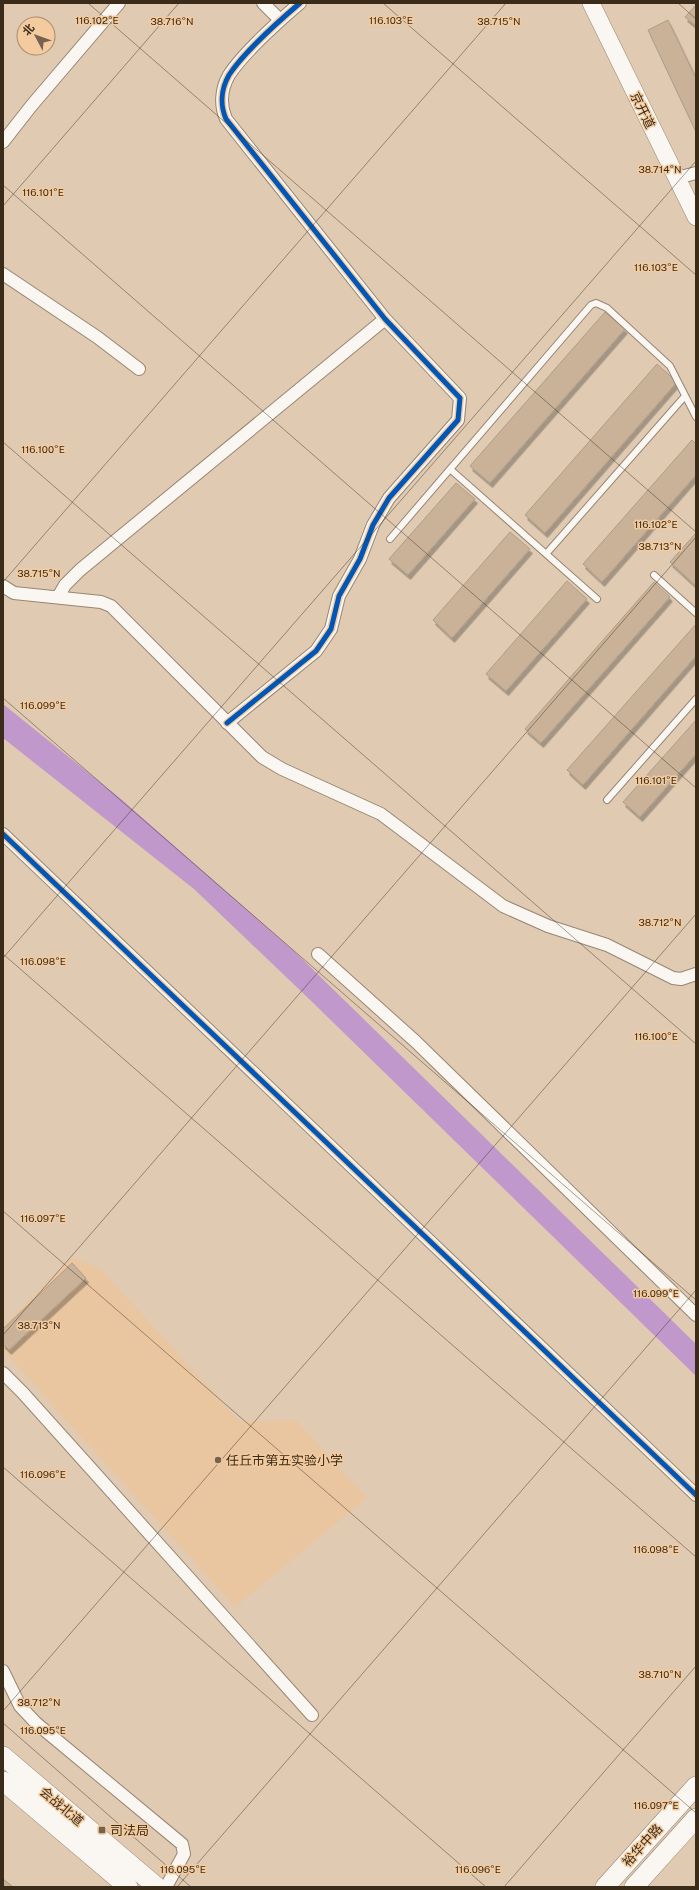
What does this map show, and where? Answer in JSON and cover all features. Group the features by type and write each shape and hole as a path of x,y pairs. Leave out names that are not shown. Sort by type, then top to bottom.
{"main road":[{"name":"京开道","path":"591,3 696,217"},
{"name":"会战北道","path":"3,1756 157,1887"},
{"name":"会战北道","path":"3,1781 128,1887"},
{"name":"裕华中路","path":"605,1887 696,1786"},
{"name":"裕华中路","path":"634,1887 696,1818"}],"street":[{"path":"3,142 32,105 119,3"},
{"path":"263,3 280,20"},
{"path":"227,723 316,651 331,629 339,596 360,559 373,525 389,498 458,420 460,398 385,319 226,119 222,109 224,91 229,76 248,53 280,20 300,3"},
{"path":"677,178 696,173"},
{"path":"3,274 97,337 139,369"},
{"path":"58,597 65,585 80,570 385,319"},
{"path":"3,586 14,593 101,602 110,606 262,757 282,769 381,814 503,906 548,926 606,945 673,978 681,979 696,974"},
{"path":"3,834 696,1495"},
{"path":"318,954 415,1041 696,1315"},
{"path":"3,1373 23,1393 312,1715"},
{"path":"3,1671 20,1706 36,1723 182,1844 184,1854 166,1887"}],"lane":[{"path":"390,539 591,305 596,304 607,308 660,355 670,366 696,417"},
{"path":"546,554 685,396"},
{"path":"450,469 597,599"},
{"path":"654,575 696,613"},
{"path":"607,800 696,699"}],"shaded area":[{"path":"3,704 121,799 294,951 696,1344 696,1376 305,995 194,889 3,738"},
{"name":"任丘市第五实验小学","path":"72,1258 101,1269 240,1422 296,1420 367,1498 235,1607 3,1350 3,1326"}],"building":[{"path":"696,5 696,26 685,17"},
{"path":"668,20 696,78 696,132 648,30"},
{"path":"605,312 625,329 490,483 470,466"},
{"path":"657,364 677,382 545,533 525,515"},
{"path":"692,440 696,444 696,475 602,582 583,564"},
{"path":"456,483 475,499 408,575 389,559"},
{"path":"510,532 530,549 452,638 433,620"},
{"path":"696,533 696,586 670,562"},
{"path":"567,581 587,599 506,691 486,674"},
{"path":"654,582 670,597 541,743 525,729"},
{"path":"696,624 696,656 583,785 567,770"},
{"path":"696,720 696,754 640,817 623,802"},
{"path":"72,1263 86,1278 9,1350 3,1344 3,1329"},
{"path":"3,1879 13,1887 3,1887"},
{"path":"3,1879 13,1887 3,1887"}],"cycle path":[{"path":"227,723 316,651 331,629 339,596 360,559 373,525 389,498 458,420 460,398 385,319 226,119 224,114 222,103 224,86 235,66 272,28 300,3"},
{"path":"3,834 696,1495"}],"place":[{"name":"任丘市第五实验小学","path":"218,1460"},
{"name":"司法局","path":"102,1830"}]}
